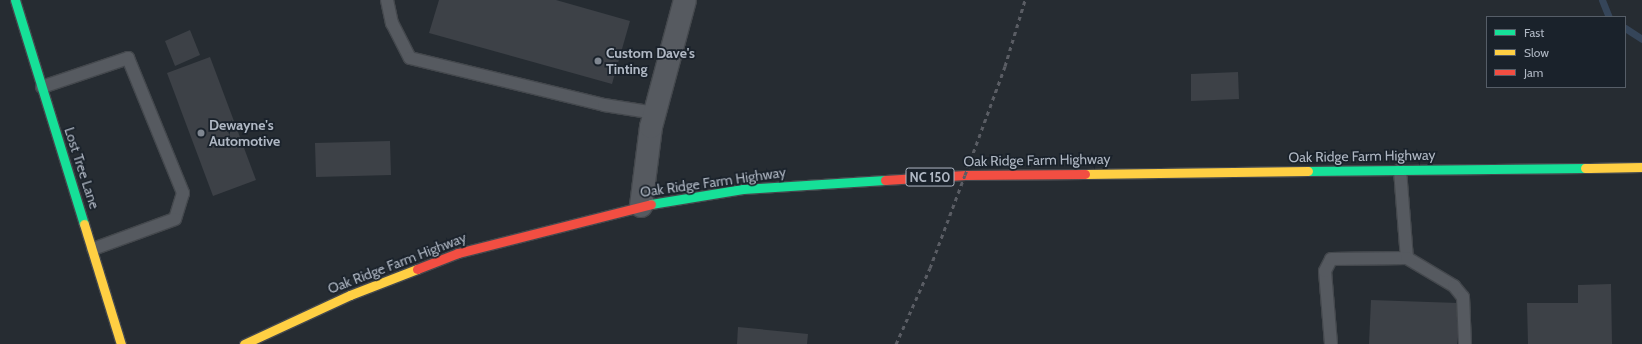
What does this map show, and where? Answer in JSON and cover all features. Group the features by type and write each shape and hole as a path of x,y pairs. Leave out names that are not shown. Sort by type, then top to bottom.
{"main road":[{"name":"Lost Tree Lane","path":"15,0 93,249 120,344"},
{"name":"Oak Ridge Farm Highway","path":"244,344 350,295 458,253 641,206 743,189 966,175 1642,167"}],"street":[{"path":"641,206 655,113 685,0"}],"lane":[{"path":"387,0 392,23 410,58 604,105 655,113"},
{"path":"42,87 128,58 183,193 175,219 93,249"},
{"path":"1400,170 1407,258"},
{"path":"1331,344 1325,271 1331,259 1407,258 1454,286 1463,297 1465,344"}],"building":[{"path":"439,0 556,0 630,21 612,84 429,33"},
{"path":"190,30 200,55 175,66 165,41"},
{"path":"210,57 256,180 213,196 167,73"},
{"path":"1238,72 1239,99 1191,101 1191,74"},
{"path":"390,141 391,175 316,177 315,143"},
{"path":"1611,284 1612,344 1528,344 1527,303 1578,303 1578,285"},
{"path":"1371,300 1458,303 1457,344 1369,344"},
{"path":"738,327 808,334 807,344 737,344"}],"waterway":[{"path":"1602,0 1609,16"},
{"path":"1626,29 1642,39"}],"railway":[{"path":"896,344 930,268 965,175 1005,66 1025,0"}],"traffic: fast":[{"path":"15,0 84,224"},
{"path":"1308,171 1585,168"},
{"path":"651,204 743,189 885,180"}],"traffic: slow":[{"path":"1585,168 1642,167"},
{"path":"1085,174 1308,171"},
{"path":"84,224 121,344"},
{"path":"244,344 350,295 417,269"}],"traffic: jam":[{"path":"885,180 965,175 1085,174"},
{"path":"417,269 458,253 651,204"}],"place":[{"name":"Custom Dave's Tinting","path":"598,61"},
{"name":"Dewayne's Automotive","path":"201,133"}]}
